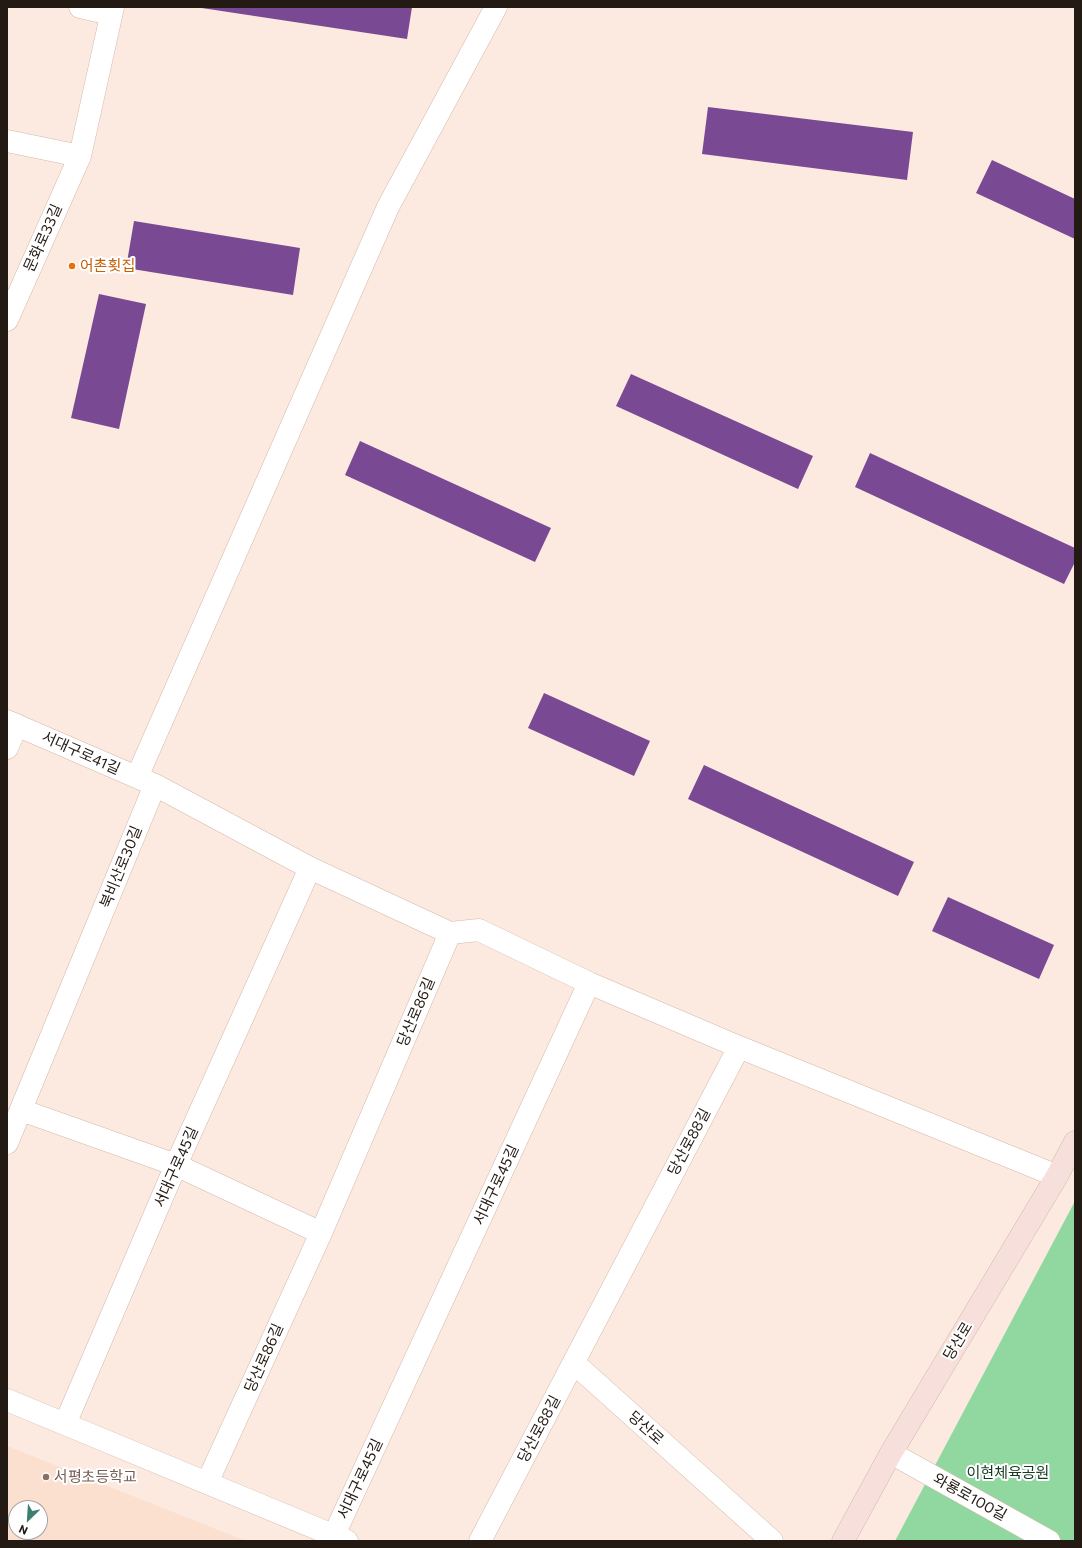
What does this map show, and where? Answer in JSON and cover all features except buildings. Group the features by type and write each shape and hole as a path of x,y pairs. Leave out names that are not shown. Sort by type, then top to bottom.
{"main road":[{"name":"당산로","path":"843,1541 892,1453 1057,1176 1075,1142"}],"street":[{"name":"문화로33길","path":"7,320 80,156 112,10 80,7"},
{"name":"북비산로30길","path":"7,1143 21,1110 146,781 388,207 496,7"},
{"path":"7,141 80,156"},
{"name":"서대구로41길","path":"12,723 146,781"},
{"path":"7,748 12,723"},
{"path":"146,781 310,868 450,933 479,930 589,983 739,1047 1057,1176"},
{"name":"서대구로45길","path":"65,1424 176,1165 310,868"},
{"name":"당산로86길","path":"207,1483 321,1234 450,933"},
{"name":"서대구로45길","path":"7,1400 340,1538 589,983"},
{"name":"당산로88길","path":"480,1541 739,1047"},
{"path":"21,1110 176,1165 321,1234"},
{"name":"당산로","path":"574,1363 772,1541"},
{"name":"와룡로100길","path":"892,1453 1049,1541"}],"shaded area":[{"name":"서평초등학교","path":"7,1446 246,1541 7,1541"}],"green space":[{"name":"이현체육공원","path":"1075,1201 1075,1541 895,1541"}],"place":[{"name":"어촌횟집","path":"72,266"},
{"name":"서평초등학교","path":"46,1477"}]}
